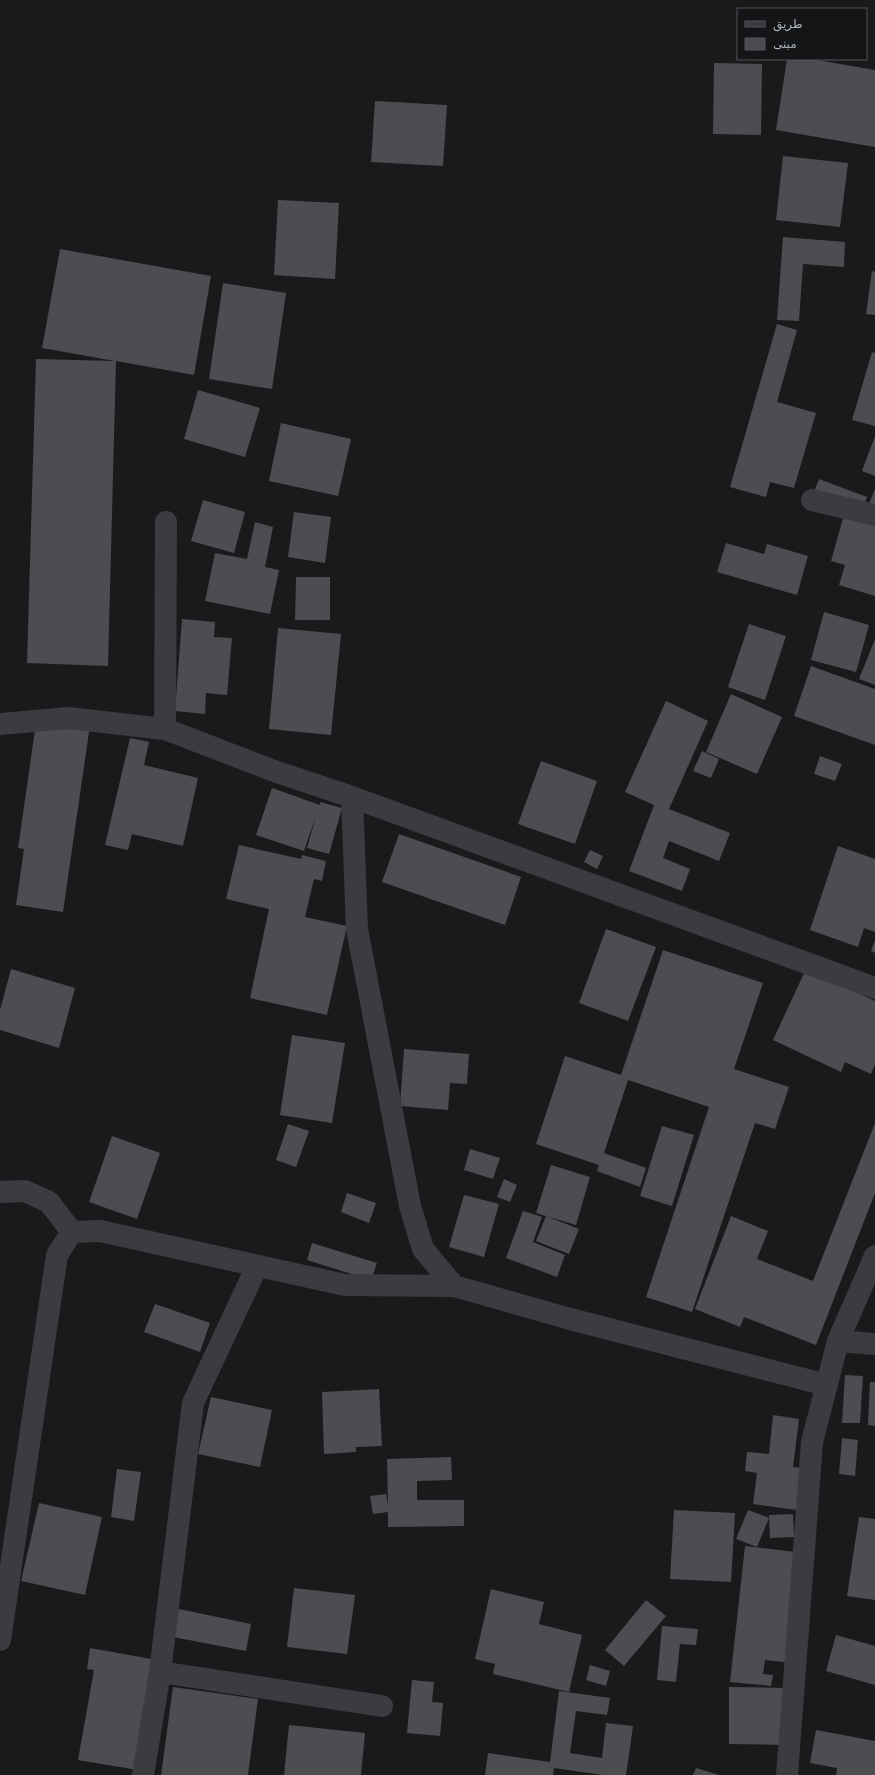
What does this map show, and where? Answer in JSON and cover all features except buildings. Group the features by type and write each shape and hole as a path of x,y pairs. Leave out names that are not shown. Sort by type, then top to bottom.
{"street":[{"path":"812,500 875,515"},
{"path":"165,729 166,522"},
{"path":"0,724 68,718 165,729 277,772 352,797 875,988"},
{"path":"352,797 357,929 410,1206 423,1249 454,1286"},
{"path":"0,1192 25,1191 50,1202 72,1232"},
{"path":"72,1232 100,1231 345,1285 454,1286 827,1386"},
{"path":"0,1640 57,1255 72,1232"},
{"path":"787,1775 812,1442 838,1341 875,1256"},
{"path":"143,1775 160,1672 193,1403 257,1266"},
{"path":"838,1341 875,1344"},
{"path":"160,1672 382,1706"}]}
